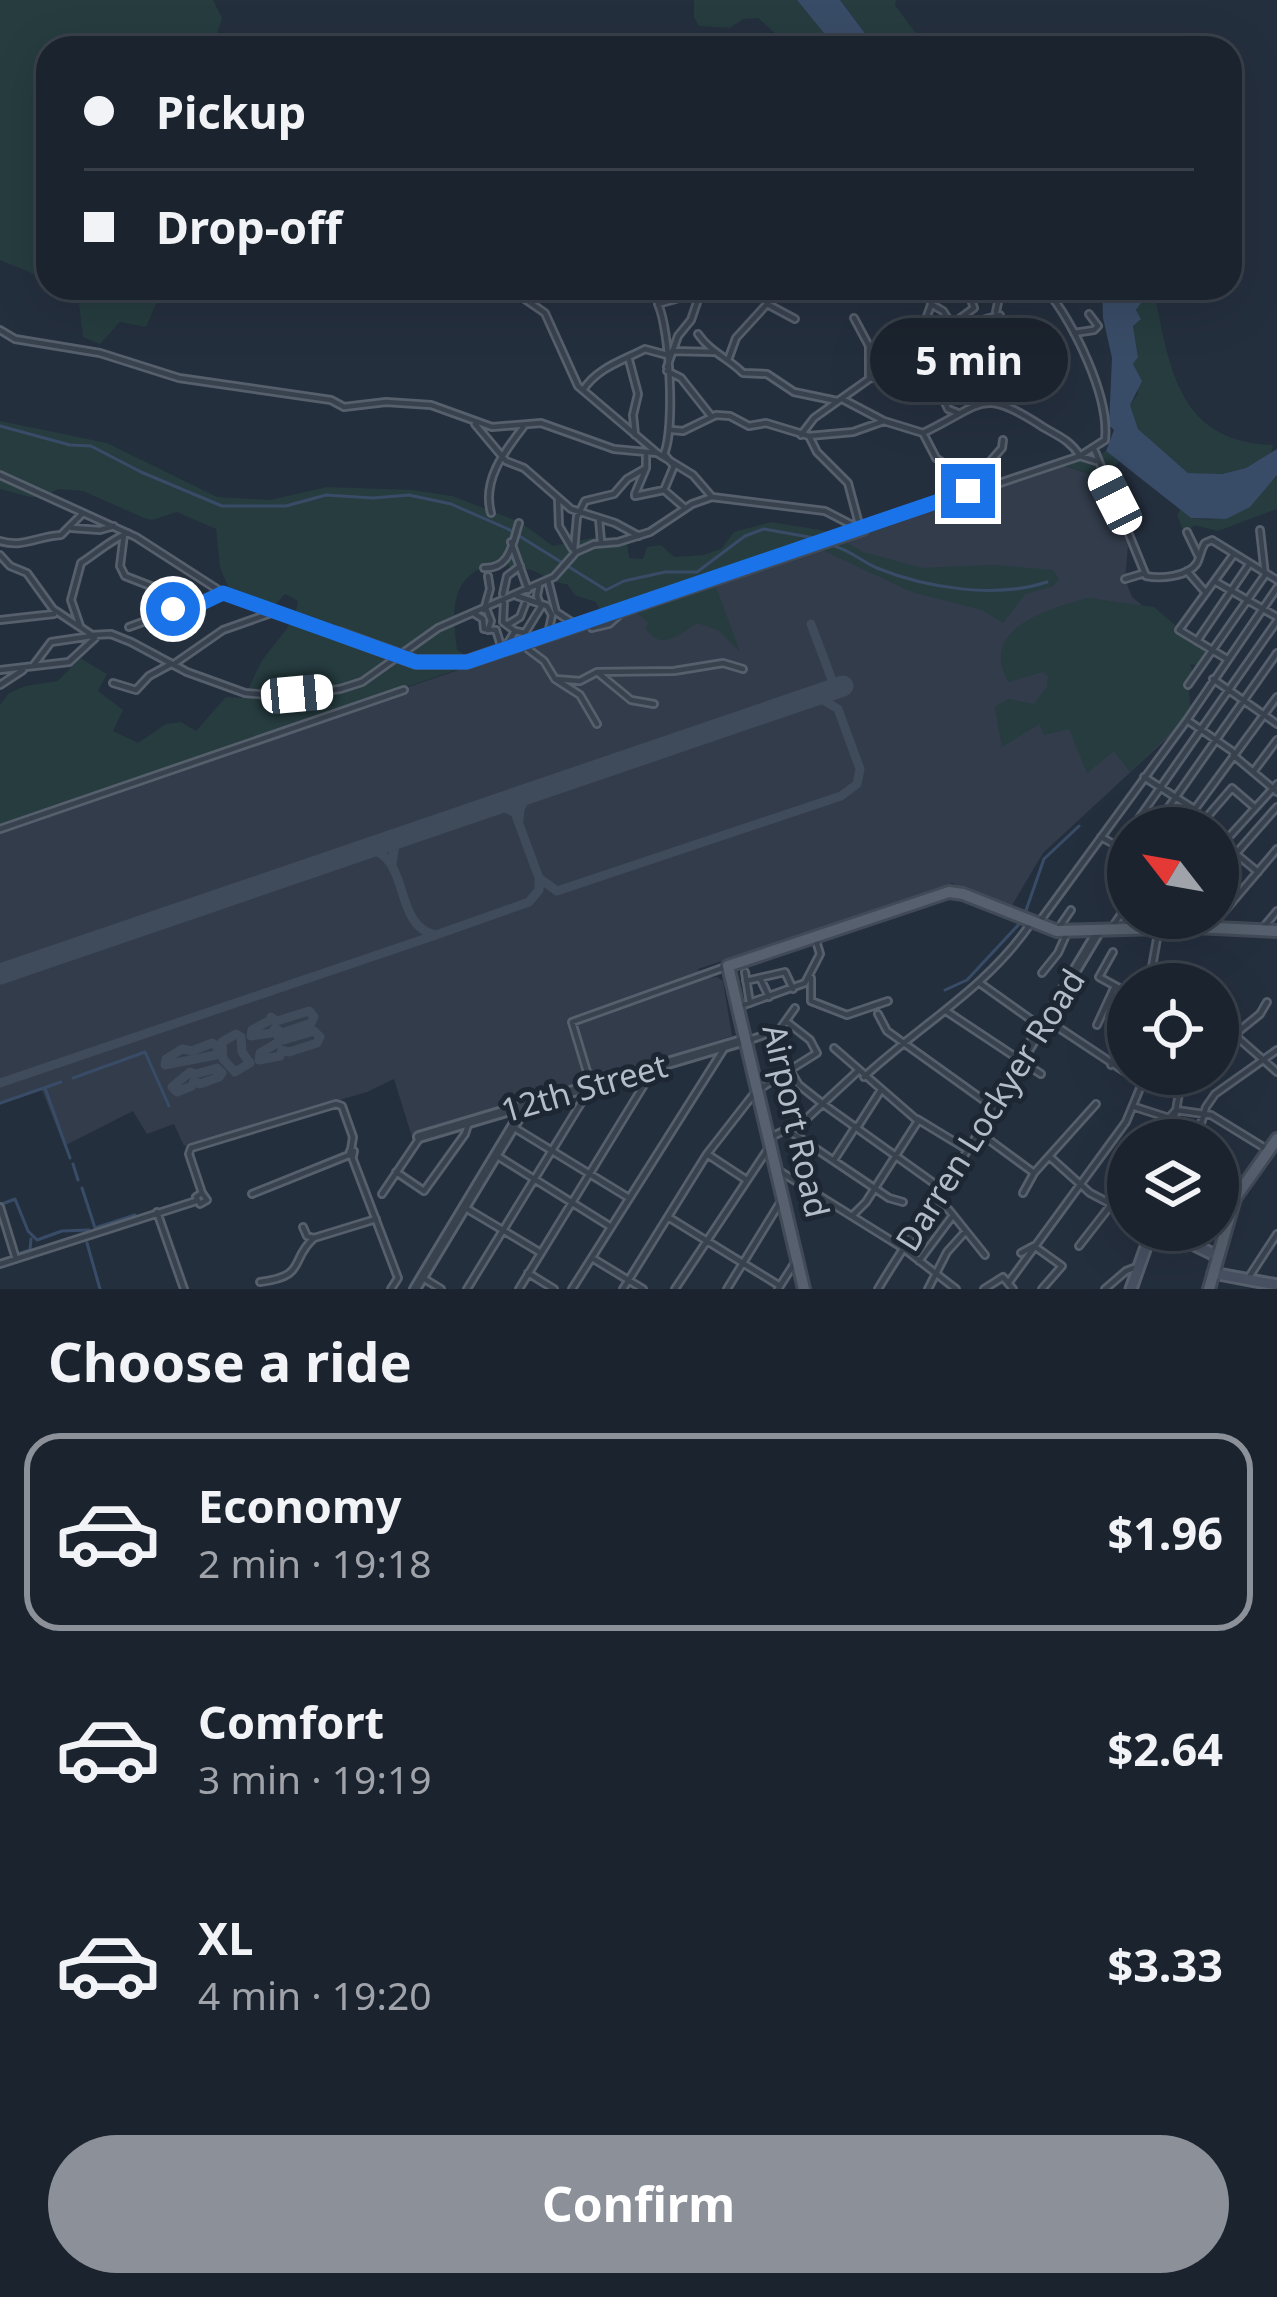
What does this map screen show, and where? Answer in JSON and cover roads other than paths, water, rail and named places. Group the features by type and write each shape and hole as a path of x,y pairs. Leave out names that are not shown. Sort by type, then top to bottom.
{"main road":[{"path":"338,634 400,656 451,664 585,624 861,528"},
{"path":"735,971 815,937 949,892 1062,931 1105,929"},
{"path":"1239,928 1277,931"},
{"name":"Airport Road","path":"735,971 746,1005 747,1040"},
{"name":"Airport Road","path":"735,971 806,1289"},
{"name":"Airport Road","path":"771,1142 806,1289"},
{"path":"1239,1188 1273,1144"},
{"path":"1131,1289 1144,1251"},
{"path":"1207,1251 1217,1256"},
{"path":"1208,1289 1218,1251"},
{"path":"1214,1273 1272,1286"}],"street":[{"path":"526,300 545,313 567,355 573,379 583,390 657,453 693,476 712,497"},
{"path":"672,300 658,304 669,352 673,430 664,454 674,464"},
{"path":"669,352 692,320 698,300"},
{"path":"805,436 810,422 883,374 911,343 932,300"},
{"path":"942,349 951,326 974,308 971,300"},
{"path":"995,315 998,300"},
{"path":"0,685 30,666 51,642 110,634 245,693 282,696 348,687 370,677 432,632 548,580 575,551 639,536 712,497 828,512 861,528 1080,456 1106,438 1106,426 1096,383 1074,333 1053,300"},
{"path":"728,360 736,338 767,304 795,320"},
{"path":"931,304 943,311 986,379 1006,394 1003,403"},
{"path":"1074,333 1094,331 1098,326 1089,314"},
{"path":"957,333 995,315"},
{"path":"970,350 995,334 1001,319 995,315"},
{"path":"854,318 869,346 869,379"},
{"path":"0,329 15,339 100,353 179,378 328,399 344,407 386,402 431,405 492,427 541,422 614,449 657,453"},
{"path":"698,334 743,374 767,374 794,392 841,400 923,433 937,458 970,483 966,493"},
{"path":"995,334 1008,336 1014,358 999,388"},
{"path":"583,390 599,370 645,349 714,352"},
{"path":"629,360 638,394 635,435"},
{"path":"667,369 681,378 710,416"},
{"path":"934,379 940,399 958,413"},
{"path":"923,433 976,405 1003,403 1063,436 1080,456 1096,461"},
{"path":"673,430 683,431 710,416 730,416 749,426 766,423 805,436 853,432 884,421"},
{"path":"474,423 502,455 579,512 639,536"},
{"path":"491,513 491,476 529,423"},
{"path":"805,436 848,483 861,528"},
{"path":"989,485 988,464 1003,440"},
{"path":"1094,449 1145,573 1153,579 1187,571 1198,561 1187,532"},
{"path":"646,453 646,468 635,495 664,490 686,508"},
{"path":"664,490 674,464"},
{"path":"575,551 579,512 585,501 617,492 627,478 646,468"},
{"path":"0,475 114,526 223,593 338,634"},
{"path":"558,496 559,526 575,551"},
{"path":"0,541 26,544 45,535 61,535 83,513"},
{"path":"599,518 601,542"},
{"path":"484,568 506,562 519,523"},
{"path":"70,528 114,526"},
{"path":"1188,686 1265,575 1261,530"},
{"path":"126,534 120,566 124,576 194,603"},
{"path":"80,626 71,600 81,563 126,534"},
{"path":"864,1078 902,1042 980,983 1034,924 1187,720 1277,584 1209,540 1198,555"},
{"path":"511,542 528,590"},
{"path":"1227,659 1179,631 1234,554"},
{"path":"0,555 10,566 27,573 52,609 97,635"},
{"path":"515,632 502,620 507,576 520,566"},
{"path":"1197,641 1249,566"},
{"path":"1187,571 1206,592"},
{"path":"1125,578 1145,573"},
{"path":"488,576 485,609 503,651"},
{"path":"548,580 560,618 596,628 634,609"},
{"path":"1146,807 1277,619 1216,582"},
{"path":"475,614 483,619 481,625 492,630 529,632 539,612 539,585"},
{"path":"129,627 223,593"},
{"path":"517,596 540,602 552,616 547,635"},
{"path":"507,625 520,617 525,601"},
{"path":"113,683 136,690 149,676 223,630 274,612"},
{"path":"0,620 61,614"},
{"path":"503,651 515,632"},
{"path":"0,670 69,662 97,635"},
{"path":"528,649 555,679 580,695 597,724"},
{"path":"1169,807 1277,653"},
{"path":"555,679 580,681 597,672 723,663 743,669"},
{"path":"597,672 631,700 654,704"},
{"path":"1214,679 1277,724"},
{"path":"0,829 404,690"},
{"path":"1195,807 1277,697"},
{"path":"1187,720 1276,788 1239,825"},
{"path":"1253,772 1277,740"},
{"path":"1144,777 1191,807"},
{"path":"1217,807 1232,788 1256,808"},
{"path":"1239,851 1277,807"},
{"path":"1101,837 1107,840"},
{"path":"1239,894 1277,849"},
{"path":"1239,856 1258,872"},
{"path":"1042,974 1058,953 1071,910"},
{"path":"1262,929 1277,910"},
{"name":"Darren Lockyer Road","path":"878,1289 979,1132 1042,1022 1105,929"},
{"path":"746,1005 793,989 809,976 820,954 815,937"},
{"path":"1107,982 1099,977 1113,952"},
{"path":"467,1289 586,1095 589,1085 572,1022 735,971 760,979 787,972 793,989"},
{"path":"809,976 813,979 811,1001 847,1016 888,1001"},
{"path":"760,979 769,997"},
{"path":"980,983 1107,1063"},
{"path":"1239,1033 1267,1002"},
{"path":"1097,1025 1107,1003"},
{"path":"747,1040 780,1029 796,1008"},
{"path":"945,1010 1041,1074"},
{"path":"878,1014 885,1029 993,1107"},
{"path":"623,1289 742,1107 817,1052 787,1022"},
{"path":"1239,1039 1277,1072"},
{"name":"12th Street","path":"419,1137 747,1040"},
{"path":"572,1289 725,1047"},
{"path":"834,1048 917,1119 968,1150"},
{"path":"1202,1119 1215,1094 1277,1050"},
{"path":"519,1289 655,1067"},
{"path":"675,1289 771,1142 858,1071"},
{"path":"791,1072 823,1104 942,1189"},
{"path":"834,1160 881,1090"},
{"path":"1011,1286 1138,1095"},
{"path":"1175,1119 1180,1095"},
{"path":"0,1264 157,1212 206,1202 191,1148 336,1103 342,1106 353,1137 350,1154 398,1278 391,1289"},
{"path":"415,1289 527,1103"},
{"path":"1023,1192 1034,1173 1096,1104"},
{"path":"1134,1106 1169,1118 1175,1110"},
{"path":"1175,1110 1204,1113 1273,1144"},
{"path":"853,1215 917,1119"},
{"path":"396,1172 424,1191 469,1122"},
{"path":"513,1126 629,1198"},
{"path":"788,1130 903,1202"},
{"path":"979,1132 1034,1173"},
{"path":"382,1194 419,1137"},
{"path":"252,1194 350,1154"},
{"path":"707,1154 745,1179"},
{"path":"496,1155 611,1226"},
{"path":"1051,1158 1107,1201"},
{"path":"780,1172 903,1248 956,1289"},
{"path":"727,1289 784,1199"},
{"path":"934,1199 985,1255"},
{"path":"0,1207 16,1259"},
{"path":"464,1207 541,1253"},
{"path":"1079,1246 1107,1209"},
{"path":"157,1212 184,1289"},
{"path":"919,1261 953,1216"},
{"path":"668,1217 779,1288 797,1260"},
{"path":"260,1282 286,1276 314,1238 376,1219"},
{"path":"303,1227 314,1238"},
{"path":"928,1289 946,1252 965,1232"},
{"path":"1247,1280 1277,1234"},
{"path":"1021,1253 1034,1246 1062,1266 1042,1289"},
{"path":"592,1258 643,1289"},
{"path":"1108,1288 1126,1270 1139,1266"},
{"path":"528,1273 554,1289"},
{"path":"286,1276 286,1285"},
{"path":"423,1277 441,1289"},
{"path":"984,1289 1007,1277 1011,1286"}],"water":[{"path":"797,0 840,0 867,36 826,36"},
{"path":"1102,300 1143,300 1136,310 1141,319 1133,326 1138,357 1133,364 1142,381 1130,405 1138,429 1188,473 1222,474 1246,468 1277,449 1277,475 1250,507 1226,519 1191,518 1106,451 1114,430 1109,425 1112,358"}],"waterway":[{"path":"0,426 91,446 222,506 286,506 326,495 409,495 451,504 508,529 606,590 665,572 697,572 745,536 764,529 820,539"},
{"path":"834,546 877,568 939,586 1006,590 1047,582"},
{"path":"1024,916 1044,859 1079,826"},
{"path":"945,990 967,980 1022,921"},
{"path":"73,1078 145,1052 169,1106"},
{"path":"0,1103 61,1082"},
{"path":"45,1088 70,1158"},
{"path":"73,1164 78,1180"},
{"path":"82,1188 95,1228 135,1215"},
{"path":"2,1204 15,1199 28,1231 37,1240 62,1231 89,1230"},
{"path":"18,1254 30,1250 31,1239"},
{"path":"87,1243 100,1289"}]}
